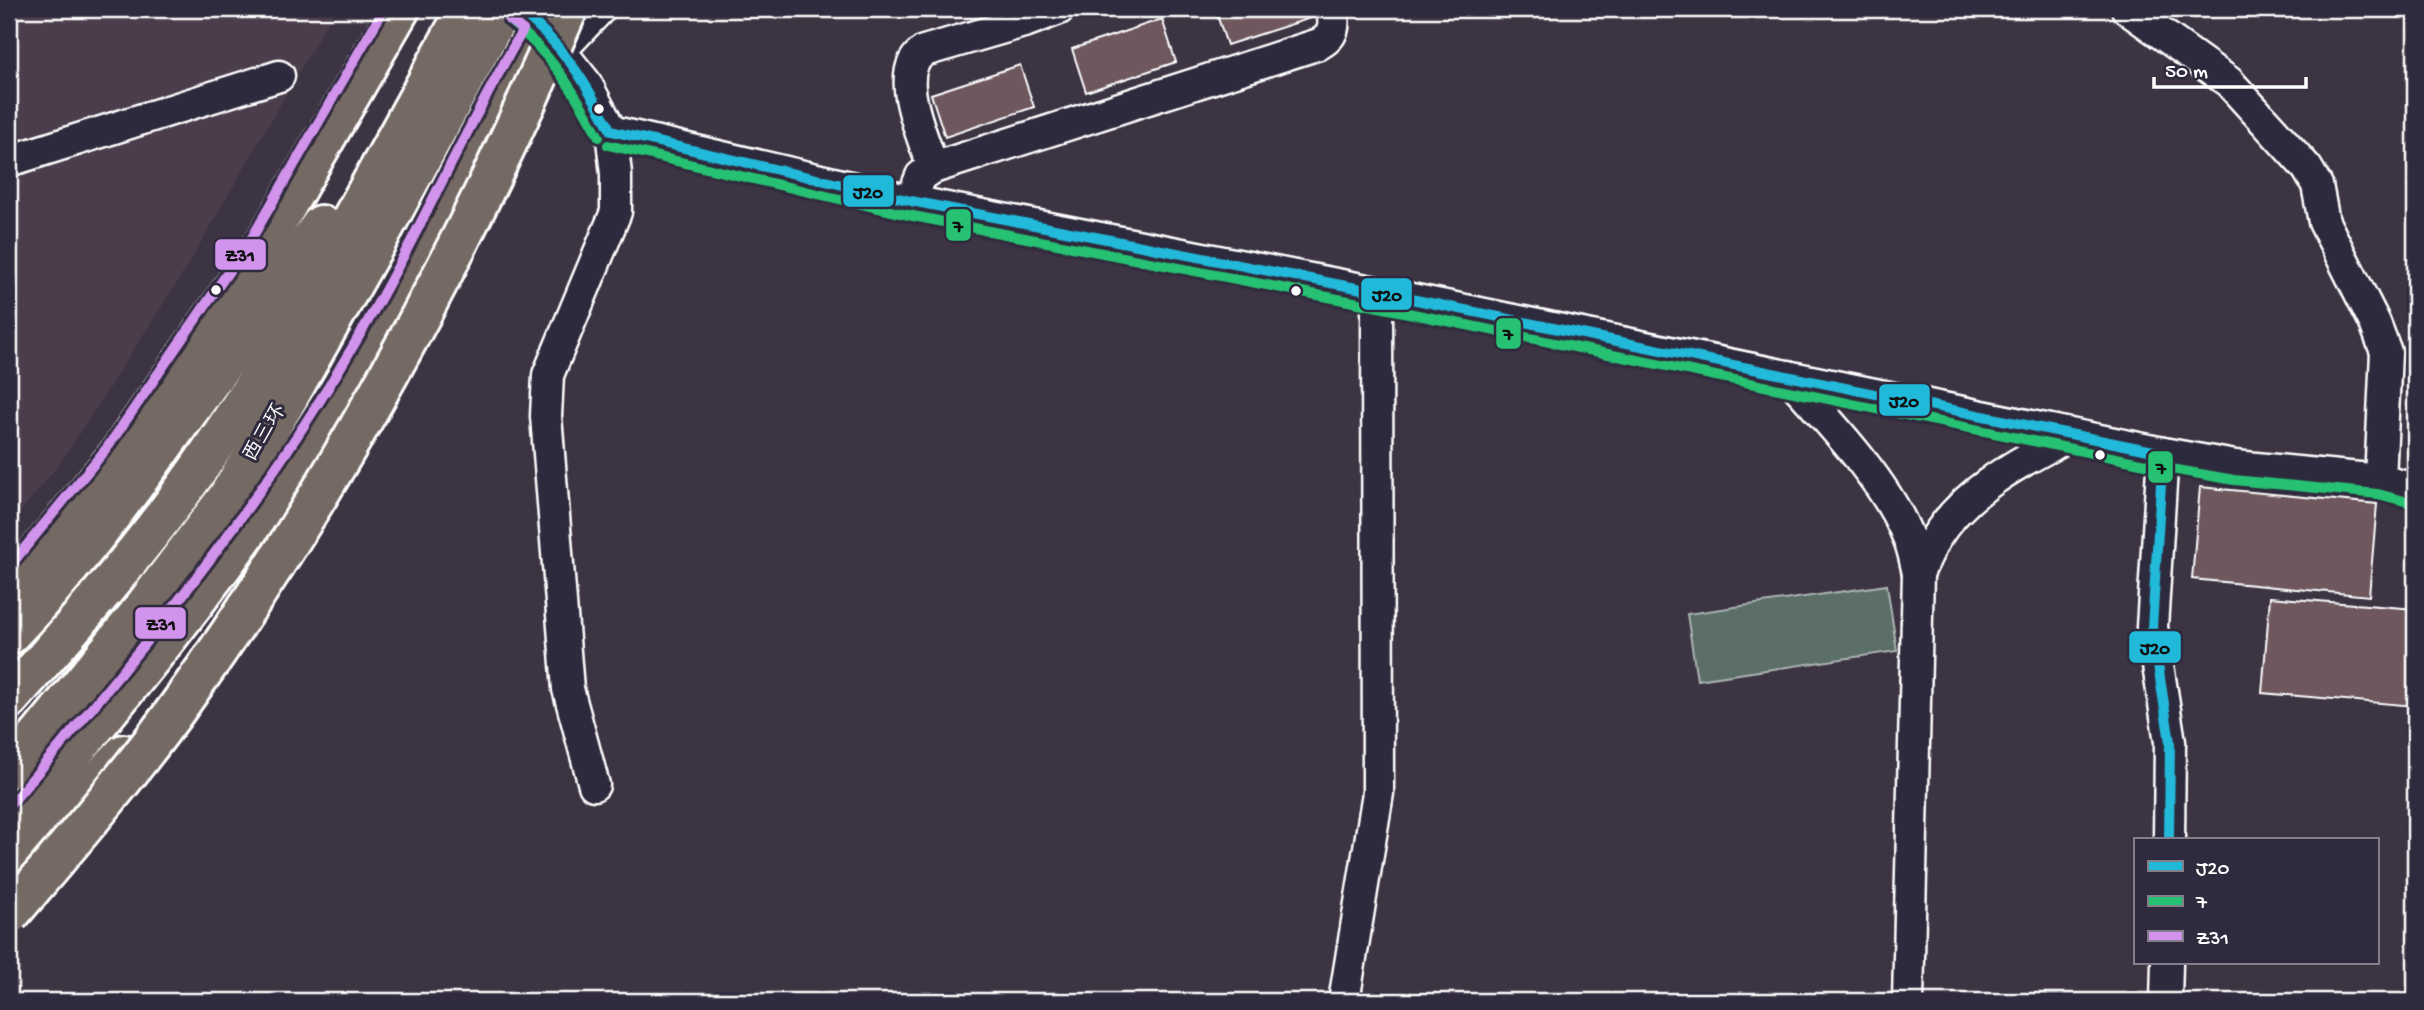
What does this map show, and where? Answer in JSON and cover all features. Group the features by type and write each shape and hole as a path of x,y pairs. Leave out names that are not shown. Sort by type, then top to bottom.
{"main road":[{"path":"9,589 118,456 265,243 400,9"},
{"path":"459,57 467,9"},
{"path":"9,635 61,579 121,503 229,356 459,57 502,9"},
{"path":"9,915 89,822 177,708 255,596 307,512 410,337 504,151 547,24"},
{"path":"9,827 153,656 283,482 363,358 547,24"},
{"name":"西三环","path":"9,699 106,591 194,475 255,382 350,222 459,57"},
{"name":"西三环","path":"9,768 129,626 227,498 285,403 459,57"},
{"path":"9,873 211,660"}],"street":[{"path":"594,785 568,689 545,416 548,375 616,212 616,174 611,131 586,83 547,24 600,9"},
{"path":"933,168 910,95 908,75 917,56 925,51 1059,9"},
{"path":"911,201 921,176 933,168 1319,44 1333,31 1334,18 1331,9"},
{"path":"2127,9 2229,82 2307,168 2318,185 2324,222 2375,323 2386,352 2380,480"},
{"path":"9,161 279,76"},
{"path":"611,131 911,201 1377,292 2071,435 2235,466 2380,480 2415,489"},
{"path":"1344,1001 1378,793 1377,292"},
{"path":"1788,376 1849,444 1891,503 1909,537 1918,573 1908,1001"},
{"path":"1918,573 1936,538 1958,510 1984,486 2031,456 2071,435"},
{"path":"2163,453 2152,627 2170,742 2169,838"},
{"path":"2166,964 2166,1001"}],"shaded area":[{"path":"9,9 335,9 186,269 61,462 9,526"}],"green space":[{"path":"1887,585 1897,651 1697,680 1687,614"},
{"path":"2021,994 2111,997 2111,1001 2020,1001"}],"building":[{"path":"1215,9 1315,9 1317,16 1227,45"},
{"path":"1162,19 1176,62 1086,92 1072,49"},
{"path":"1020,65 1034,107 945,137 931,94"},
{"path":"2200,487 2377,504 2369,596 2192,579"},
{"path":"2270,597 2415,609 2415,706 2262,693"}],"transit line":[{"name":"Z31","path":"9,567 107,448 253,236 384,9"},
{"name":"J20","path":"518,9 548,36 572,64 611,131"},
{"name":"7","path":"509,20 549,59 581,104 599,137"},
{"name":"Z31","path":"9,806 191,585 275,469 314,409 375,309 523,30 509,20"},
{"name":"J20","path":"611,131 911,201 1377,292 2163,453"},
{"name":"7","path":"608,145 908,215 1374,306 2160,467 2234,480 2378,494 2412,503"},
{"name":"J20","path":"2163,453 2152,627 2170,742 2169,838"}]}
